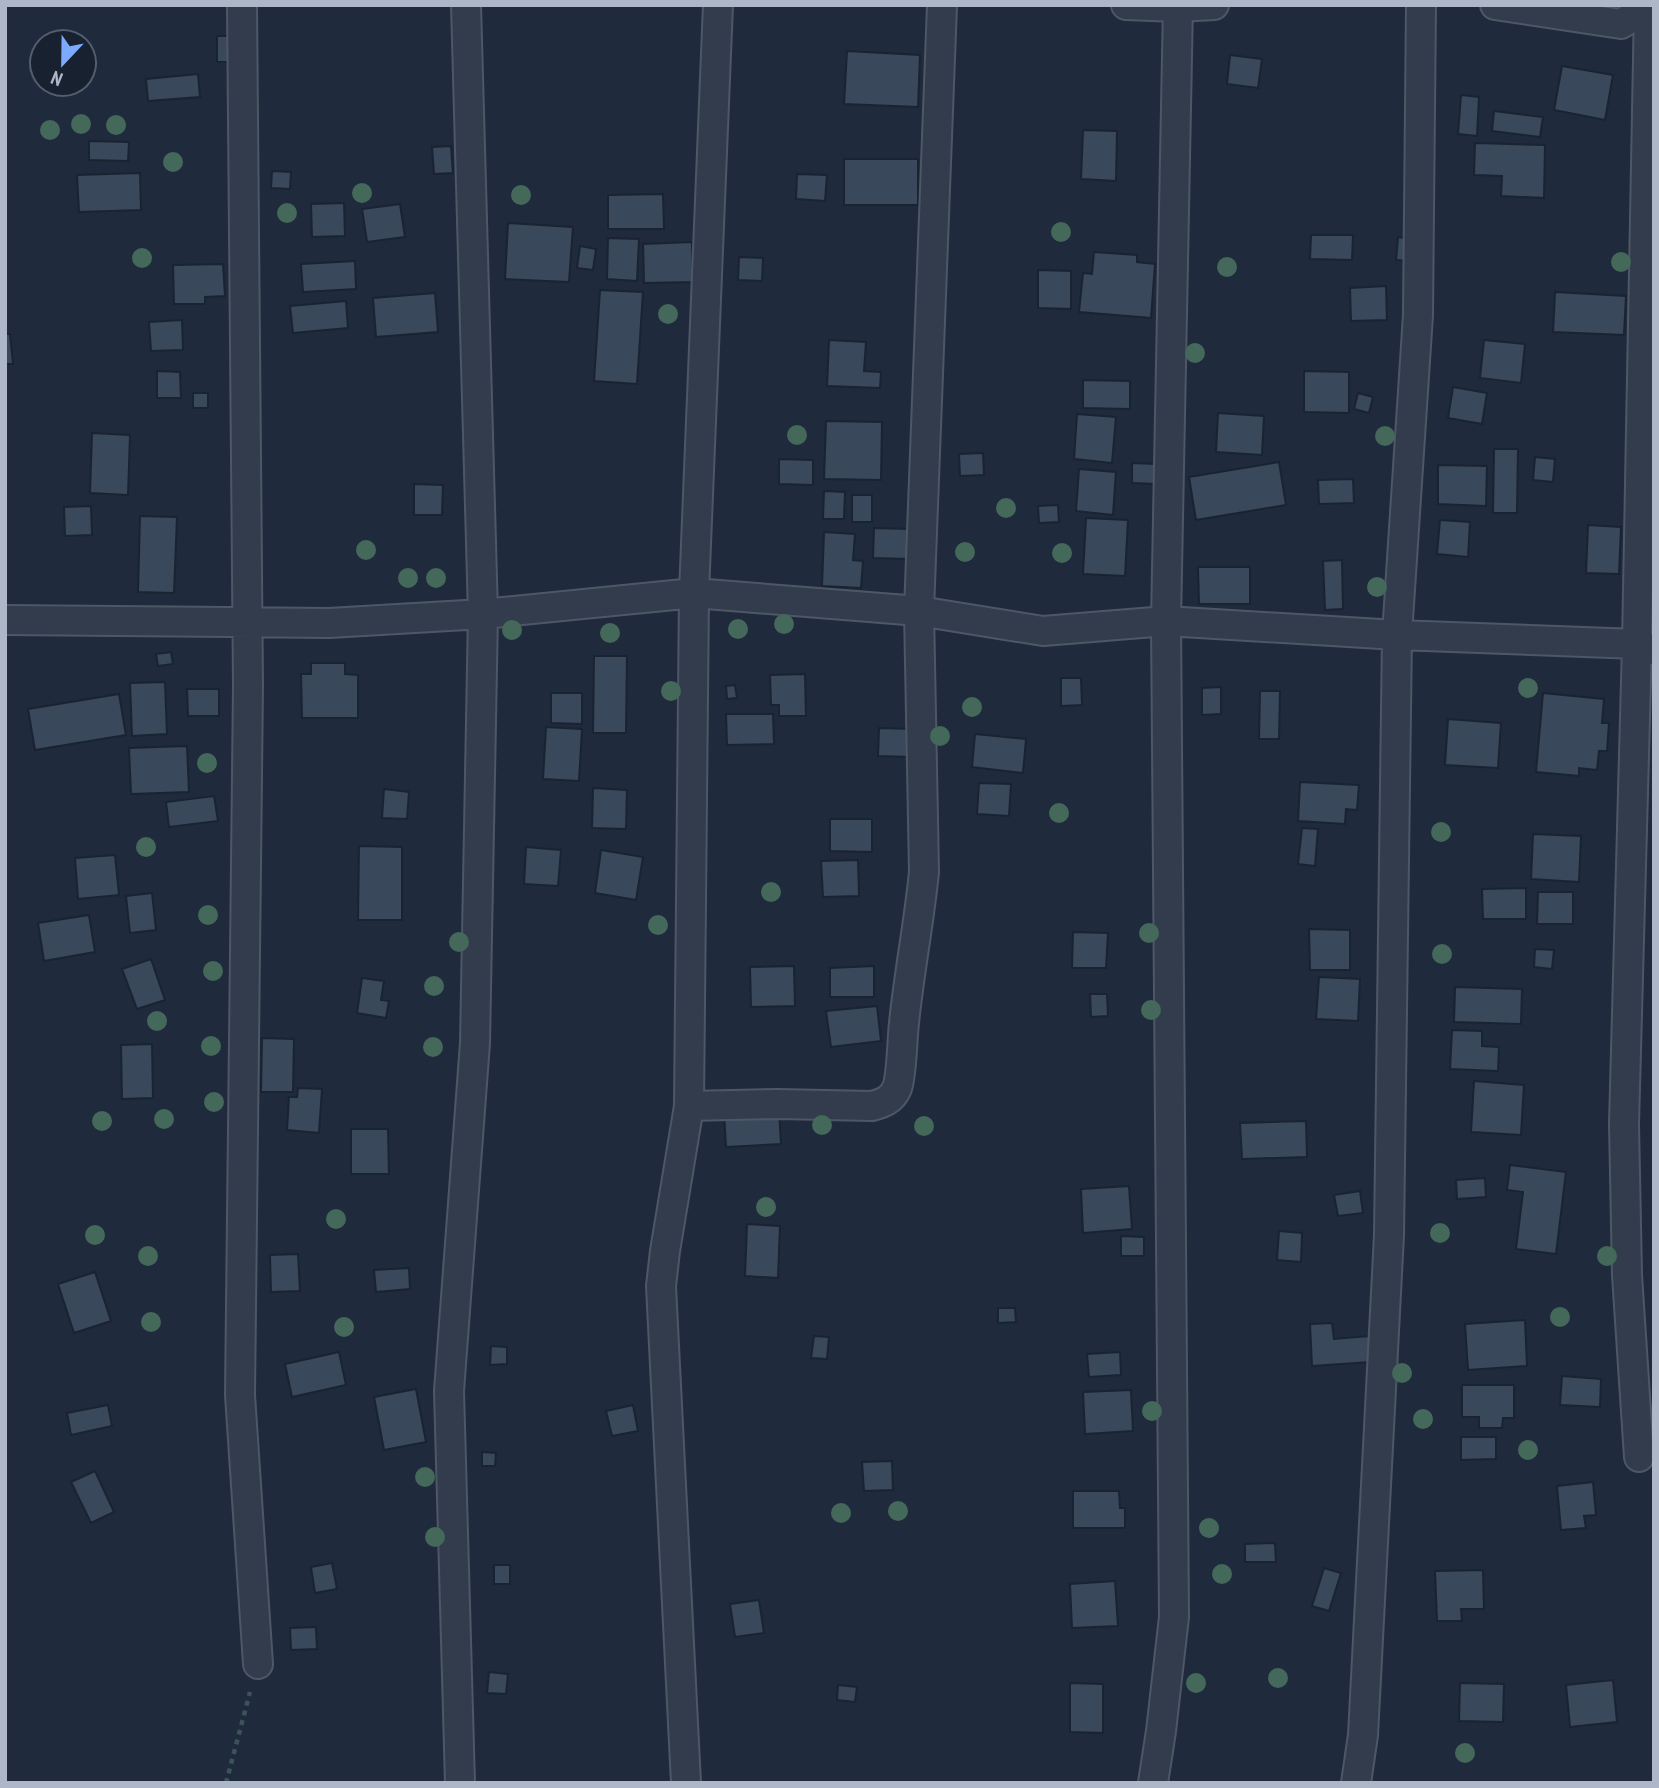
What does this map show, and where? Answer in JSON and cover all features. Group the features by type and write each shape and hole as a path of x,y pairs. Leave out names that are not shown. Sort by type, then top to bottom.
{"street":[{"path":"242,5 247,714 240,1395 258,1664"},
{"path":"460,1783 449,1391 475,1043 483,614 466,5"},
{"path":"685,1783 661,1286 690,1106 694,593 718,5"},
{"path":"690,1106 872,1106 892,1097 898,1087 924,872 919,611 942,5"},
{"path":"1126,5 1214,5"},
{"path":"1356,1783 1363,1735 1389,1235 1397,635 1418,315 1421,5"},
{"path":"1495,5 1621,24 1651,6"},
{"path":"1153,1783 1174,1617 1166,621 1178,6"},
{"path":"1639,1457 1627,1275 1623,1124 1645,647 1651,6"},
{"path":"5,620 328,623 483,614 694,593 919,611 1043,631 1166,621 1645,647"}],"path":[{"path":"226,1783 258,1664"}],"building":[{"path":"217,36 235,36 235,62 217,62"},
{"path":"847,51 920,55 918,107 844,104"},
{"path":"1230,55 1262,59 1258,88 1227,84"},
{"path":"1562,66 1613,75 1605,120 1554,110"},
{"path":"198,74 200,97 148,101 146,79"},
{"path":"1461,95 1479,97 1477,136 1458,134"},
{"path":"1494,111 1543,117 1540,137 1492,131"},
{"path":"1083,130 1117,131 1116,181 1081,179"},
{"path":"89,141 129,142 128,161 89,160"},
{"path":"1475,143 1545,145 1544,198 1501,196 1502,176 1474,175"},
{"path":"451,146 453,173 434,174 432,147"},
{"path":"844,159 918,159 918,205 844,205"},
{"path":"272,171 291,172 290,189 271,188"},
{"path":"140,173 141,210 79,212 77,175"},
{"path":"797,174 827,175 825,201 796,199"},
{"path":"663,194 664,229 608,229 608,195"},
{"path":"344,203 345,236 312,237 311,204"},
{"path":"400,204 405,237 367,242 362,209"},
{"path":"508,223 573,227 569,282 505,279"},
{"path":"1311,235 1353,235 1352,260 1310,259"},
{"path":"1398,237 1414,239 1412,261 1396,260"},
{"path":"608,238 639,239 637,281 607,279"},
{"path":"692,242 693,282 644,283 643,244"},
{"path":"580,246 596,249 593,270 577,268"},
{"path":"1094,252 1137,255 1137,262 1155,264 1151,318 1079,312 1083,273 1092,274"},
{"path":"739,257 763,258 762,281 738,280"},
{"path":"355,261 356,289 303,292 301,264"},
{"path":"223,264 225,296 205,297 205,304 174,304 173,265"},
{"path":"1038,270 1071,271 1071,309 1038,308"},
{"path":"1386,286 1387,320 1351,321 1350,288"},
{"path":"600,290 643,292 637,384 594,381"},
{"path":"1555,292 1626,296 1624,335 1553,332"},
{"path":"435,293 438,332 376,337 373,298"},
{"path":"346,301 348,328 293,333 290,306"},
{"path":"182,320 183,350 151,351 149,322"},
{"path":"5,334 10,334 13,364 5,364"},
{"path":"829,340 866,342 864,371 881,372 880,388 827,386"},
{"path":"1484,340 1525,344 1521,383 1480,378"},
{"path":"157,371 180,372 181,398 157,398"},
{"path":"1304,371 1349,372 1349,413 1304,412"},
{"path":"1083,380 1130,381 1130,409 1083,408"},
{"path":"1453,387 1487,393 1482,424 1448,418"},
{"path":"193,393 208,393 208,408 193,408"},
{"path":"1358,393 1373,397 1369,413 1354,409"},
{"path":"1218,413 1264,416 1262,455 1216,452"},
{"path":"1077,414 1116,417 1112,463 1074,459"},
{"path":"826,421 882,422 881,480 824,479"},
{"path":"92,433 130,435 128,495 90,493"},
{"path":"1494,449 1518,449 1517,513 1493,513"},
{"path":"983,453 984,475 960,476 959,454"},
{"path":"1535,457 1555,459 1553,482 1533,480"},
{"path":"779,459 813,460 813,485 779,484"},
{"path":"1279,462 1286,505 1196,520 1189,477"},
{"path":"1132,463 1156,464 1156,484 1132,483"},
{"path":"1438,465 1487,466 1486,506 1438,504"},
{"path":"1079,469 1116,472 1113,515 1076,511"},
{"path":"1353,479 1354,503 1319,504 1318,480"},
{"path":"414,484 443,485 442,515 414,515"},
{"path":"824,491 845,492 844,519 823,519"},
{"path":"852,495 872,495 872,522 852,522"},
{"path":"1058,505 1059,522 1039,523 1038,506"},
{"path":"91,506 92,535 65,536 64,507"},
{"path":"140,516 177,517 174,593 138,592"},
{"path":"1086,518 1128,520 1125,576 1083,574"},
{"path":"1440,520 1470,522 1468,557 1437,554"},
{"path":"1588,525 1621,527 1619,574 1586,573"},
{"path":"874,528 909,529 909,559 873,558"},
{"path":"824,532 855,534 853,560 863,561 861,588 822,586"},
{"path":"1342,560 1343,609 1325,610 1323,561"},
{"path":"1198,567 1250,567 1250,604 1199,604"},
{"path":"171,652 173,664 158,666 156,654"},
{"path":"594,656 627,656 626,733 593,733"},
{"path":"311,663 345,663 345,674 358,675 358,718 302,718 301,674 311,674"},
{"path":"805,674 806,716 779,716 779,705 771,705 770,675"},
{"path":"1061,678 1081,678 1082,705 1061,706"},
{"path":"165,682 167,734 132,736 130,683"},
{"path":"735,685 737,698 727,699 726,686"},
{"path":"1221,687 1221,714 1202,715 1202,688"},
{"path":"187,689 219,689 219,716 188,716"},
{"path":"1260,691 1280,691 1279,739 1259,739"},
{"path":"551,693 582,693 582,724 551,723"},
{"path":"1543,693 1604,699 1602,723 1609,723 1607,751 1599,751 1597,770 1579,768 1579,776 1536,772"},
{"path":"119,694 126,735 35,750 28,709"},
{"path":"726,714 773,714 774,744 727,745"},
{"path":"1448,719 1501,723 1498,768 1445,765"},
{"path":"546,727 582,729 579,781 543,779"},
{"path":"879,728 913,729 912,757 878,756"},
{"path":"975,734 1026,739 1023,773 972,767"},
{"path":"187,746 189,792 131,794 129,748"},
{"path":"1300,782 1359,785 1357,810 1346,809 1345,824 1298,821"},
{"path":"979,783 1011,784 1009,816 977,814"},
{"path":"593,788 627,790 626,829 592,828"},
{"path":"384,789 409,792 407,819 382,818"},
{"path":"214,796 218,821 169,827 166,802"},
{"path":"830,819 872,819 872,852 830,851"},
{"path":"1302,828 1318,829 1315,866 1298,864"},
{"path":"1533,834 1581,836 1579,882 1531,879"},
{"path":"359,846 402,847 402,920 358,920"},
{"path":"526,847 561,850 558,886 524,884"},
{"path":"601,850 643,857 636,900 595,893"},
{"path":"115,855 119,895 78,899 75,858"},
{"path":"858,860 859,896 823,897 821,861"},
{"path":"1526,888 1526,919 1483,919 1482,889"},
{"path":"1538,892 1573,892 1573,924 1537,924"},
{"path":"152,893 156,930 130,933 126,896"},
{"path":"89,915 95,952 44,961 38,923"},
{"path":"1309,929 1350,930 1350,970 1310,970"},
{"path":"1073,932 1108,933 1106,968 1072,968"},
{"path":"1535,949 1554,950 1552,969 1534,967"},
{"path":"151,959 165,1000 137,1009 122,969"},
{"path":"794,966 795,1006 751,1007 750,967"},
{"path":"874,966 874,997 830,997 830,968"},
{"path":"1319,977 1360,979 1358,1021 1316,1019"},
{"path":"362,978 384,981 381,1000 389,1001 386,1018 357,1013"},
{"path":"1455,987 1522,989 1521,1024 1454,1022"},
{"path":"1090,994 1107,994 1108,1016 1091,1017"},
{"path":"877,1006 881,1041 831,1047 826,1011"},
{"path":"1452,1030 1482,1031 1482,1046 1499,1047 1498,1071 1450,1069"},
{"path":"262,1038 294,1039 293,1092 261,1092"},
{"path":"152,1044 153,1098 122,1099 121,1045"},
{"path":"1474,1081 1524,1085 1521,1135 1471,1132"},
{"path":"298,1088 322,1089 319,1133 287,1130 289,1097 297,1097"},
{"path":"779,1110 781,1144 726,1147 724,1113"},
{"path":"1306,1121 1307,1157 1242,1159 1240,1123"},
{"path":"351,1129 388,1129 389,1174 351,1174"},
{"path":"1510,1165 1566,1172 1556,1254 1516,1249 1523,1192 1507,1190"},
{"path":"1485,1178 1486,1197 1457,1199 1456,1180"},
{"path":"1129,1186 1132,1229 1083,1233 1081,1189"},
{"path":"1360,1191 1363,1213 1338,1216 1334,1195"},
{"path":"747,1224 780,1226 778,1278 745,1276"},
{"path":"1279,1231 1302,1233 1301,1262 1277,1260"},
{"path":"1121,1236 1144,1237 1144,1256 1121,1256"},
{"path":"298,1254 300,1291 271,1292 270,1255"},
{"path":"409,1268 410,1289 376,1292 374,1270"},
{"path":"95,1272 111,1321 74,1333 58,1284"},
{"path":"998,1308 1015,1308 1016,1322 998,1323"},
{"path":"1525,1320 1527,1366 1468,1370 1465,1324"},
{"path":"1332,1323 1334,1339 1369,1336 1371,1362 1312,1366 1310,1324"},
{"path":"814,1336 829,1337 827,1359 811,1358"},
{"path":"491,1346 507,1347 507,1364 490,1365"},
{"path":"339,1352 346,1385 292,1397 285,1364"},
{"path":"1120,1352 1121,1375 1089,1377 1087,1354"},
{"path":"1562,1376 1601,1379 1600,1407 1560,1405"},
{"path":"1462,1385 1514,1385 1514,1418 1503,1418 1502,1428 1479,1428 1479,1417 1462,1417"},
{"path":"416,1389 426,1442 384,1450 374,1397"},
{"path":"1131,1390 1133,1431 1085,1434 1083,1392"},
{"path":"108,1405 112,1426 71,1435 67,1413"},
{"path":"633,1405 638,1431 612,1436 606,1411"},
{"path":"1461,1437 1496,1437 1496,1459 1461,1460"},
{"path":"482,1452 496,1453 495,1466 482,1466"},
{"path":"892,1461 893,1490 864,1491 862,1462"},
{"path":"95,1471 114,1512 91,1523 71,1482"},
{"path":"1593,1482 1596,1515 1584,1516 1586,1528 1561,1530 1557,1486"},
{"path":"1073,1491 1119,1491 1120,1508 1125,1508 1125,1528 1073,1528"},
{"path":"1275,1543 1276,1562 1245,1562 1245,1544"},
{"path":"332,1563 337,1589 315,1593 311,1567"},
{"path":"494,1565 510,1565 510,1584 494,1584"},
{"path":"1324,1568 1341,1573 1329,1611 1312,1606"},
{"path":"1483,1570 1484,1609 1461,1609 1462,1621 1437,1621 1435,1571"},
{"path":"1115,1581 1118,1626 1072,1628 1070,1584"},
{"path":"759,1600 764,1633 735,1637 730,1604"},
{"path":"316,1627 317,1649 291,1650 290,1628"},
{"path":"489,1672 508,1674 506,1694 487,1693"},
{"path":"1613,1680 1617,1722 1570,1727 1566,1685"},
{"path":"1070,1683 1103,1684 1103,1733 1070,1732"},
{"path":"1460,1683 1504,1684 1503,1722 1459,1721"},
{"path":"838,1685 857,1687 855,1702 837,1700"}]}
